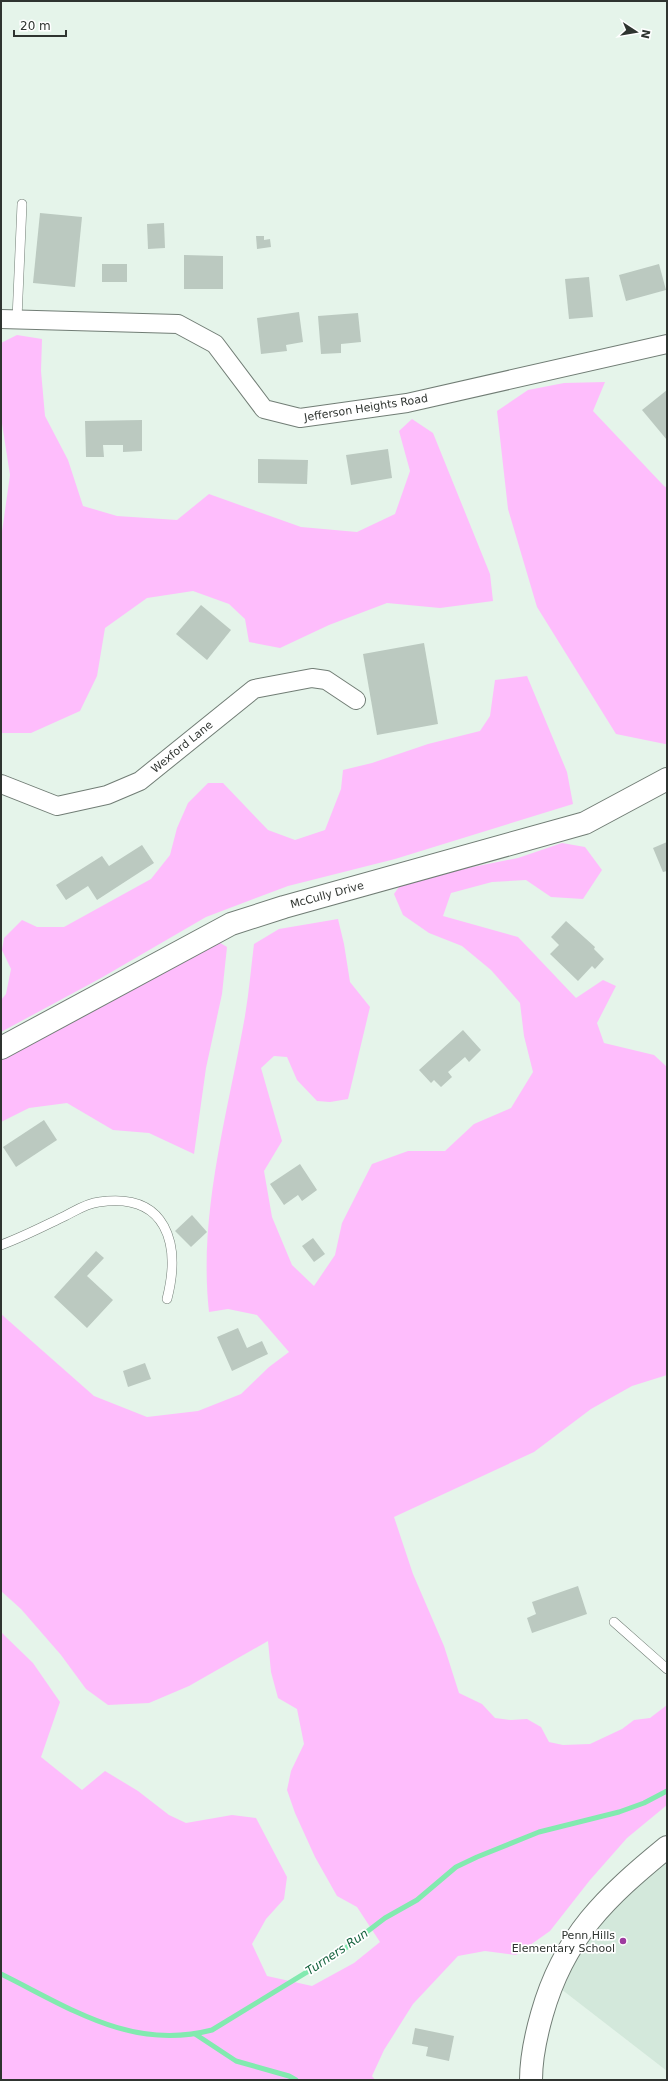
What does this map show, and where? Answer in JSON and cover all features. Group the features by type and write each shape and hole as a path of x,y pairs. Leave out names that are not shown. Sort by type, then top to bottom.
{"street":[{"name":"Jefferson Heights Road","path":"9,319 178,324 215,344 264,409 300,418 407,403 667,344"},
{"name":"Wexford Lane","path":"1,784 57,806 108,794 140,781 254,689 312,678 326,680 356,700"},
{"name":"McCully Drive","path":"1,1048 231,924 284,907 585,823 667,779"},
{"path":"531,2080 533,2053 545,2004 555,1976 573,1939 606,1900 626,1880 667,1847"}],"lane":[{"path":"9,319 22,204"},
{"path":"1,1245 98,1202 123,1201 144,1205 153,1212 163,1224 173,1257 172,1278 166,1299"},
{"path":"614,1622 667,1669"}],"shaded area":[{"path":"17,335 42,339 41,371 45,416 68,460 83,506 117,516 177,520 209,494 301,527 357,532 395,514 410,471 399,431 412,419 433,433 490,574 493,601 440,608 387,603 329,625 280,648 249,642 245,619 229,604 193,591 147,598 105,628 97,676 80,711 31,733 1,733 1,539 10,475 1,417 1,343"},
{"path":"605,382 593,411 667,488 667,744 616,734 537,607 508,509 497,411 528,390 564,383"},
{"path":"527,676 567,772 573,804 395,859 288,886 206,917 101,978 1,1032 1,1000 6,994 11,969 2,950 4,938 22,920 37,927 64,927 151,879 170,855 177,828 188,803 208,783 223,783 268,830 295,840 325,830 341,789 343,770 372,763 428,744 480,731 490,716 495,680"},
{"path":"562,843 585,847 602,870 583,899 551,897 526,880 492,882 451,893 443,916 518,937 576,998 603,980 616,986 597,1023 604,1043 654,1055 667,1067 667,1375 632,1386 591,1409 534,1452 394,1517 413,1574 444,1646 459,1693 482,1704 495,1718 511,1720 527,1719 541,1727 549,1742 563,1745 590,1744 622,1729 634,1720 650,1718 667,1705 667,1805 627,1838 590,1880 550,1931 516,1955 485,1951 458,1956 413,2004 384,2050 372,2076 375,2080 1,2080 1,1632 33,1663 60,1702 41,1757 82,1790 105,1771 138,1791 169,1815 186,1823 232,1815 256,1818 287,1877 284,1899 266,1919 252,1944 267,1976 312,1986 354,1963 380,1942 357,1907 337,1896 315,1857 295,1813 287,1790 291,1771 304,1744 297,1709 278,1698 271,1672 268,1641 189,1686 149,1703 108,1705 86,1689 61,1655 21,1609 1,1591 1,1314 94,1396 147,1417 198,1411 241,1394 269,1367 289,1352 257,1315 228,1309 209,1312 207,1275 211,1200 216,1163 245,1016 254,944 279,929 338,919 344,944 350,982 370,1007 348,1099 330,1102 317,1101 297,1080 287,1057 274,1056 261,1068 282,1141 264,1171 272,1217 292,1265 314,1286 335,1255 342,1223 372,1164 408,1151 445,1151 474,1124 511,1108 533,1072 524,1036 520,1003 491,970 462,946 429,933 403,915 394,894 403,881 518,858"},
{"path":"217,941 227,947 222,994 206,1068 194,1154 149,1133 113,1130 67,1103 29,1108 1,1122 1,1060"},
{"name":"Penn Hills Elementary School","path":"667,1847 667,2071 552,1982 606,1900"}],"building":[{"path":"40,213 82,217 75,287 33,283"},
{"path":"164,223 165,248 148,249 147,224"},
{"path":"256,236 264,236 264,240 270,239 271,247 257,249"},
{"path":"184,255 223,256 223,289 184,289"},
{"path":"102,264 127,264 127,282 102,282"},
{"path":"659,264 666,290 626,301 619,275"},
{"path":"589,277 593,317 569,319 565,279"},
{"path":"299,312 303,342 286,345 287,351 261,354 257,318"},
{"path":"358,313 361,342 341,344 341,353 321,354 318,316"},
{"path":"667,390 667,440 642,410"},
{"path":"142,420 142,451 123,452 123,445 103,445 104,457 86,457 85,421"},
{"path":"388,449 392,478 351,485 346,455"},
{"path":"258,459 308,460 307,484 258,483"},
{"path":"201,605 231,630 207,660 176,634"},
{"path":"424,643 438,724 377,735 363,654"},
{"path":"667,842 667,871 663,872 653,848"},
{"path":"142,845 154,863 97,900 88,886 66,900 56,885 102,856 109,866"},
{"path":"566,921 595,947 594,949 604,959 595,969 592,966 578,981 550,954 559,945 551,937"},
{"path":"463,1030 481,1050 469,1062 465,1057 448,1072 452,1077 441,1087 434,1080 431,1083 419,1070"},
{"path":"44,1120 57,1140 16,1167 3,1147"},
{"path":"300,1164 317,1190 302,1201 298,1195 284,1205 270,1184"},
{"path":"192,1215 207,1232 191,1247 175,1231"},
{"path":"313,1238 325,1254 314,1262 302,1246"},
{"path":"96,1251 104,1258 87,1276 113,1300 87,1328 54,1297"},
{"path":"238,1328 247,1348 262,1341 268,1354 232,1371 217,1337"},
{"path":"145,1363 151,1379 128,1387 123,1371"},
{"path":"578,1586 587,1614 532,1633 527,1618 536,1614 532,1602"},
{"path":"415,2028 454,2036 449,2061 426,2056 428,2047 412,2044"}],"waterway":[{"name":"Turners Run","path":"1,1974 77,2012 102,2023 128,2030 155,2035 183,2035 212,2030 343,1950 385,1918 417,1900 456,1867 539,1832 619,1812 644,1803 667,1791"},
{"path":"195,2034 236,2061 289,2076 296,2080"}],"place":[{"name":"Penn Hills Elementary School","path":"623,1941"}]}
